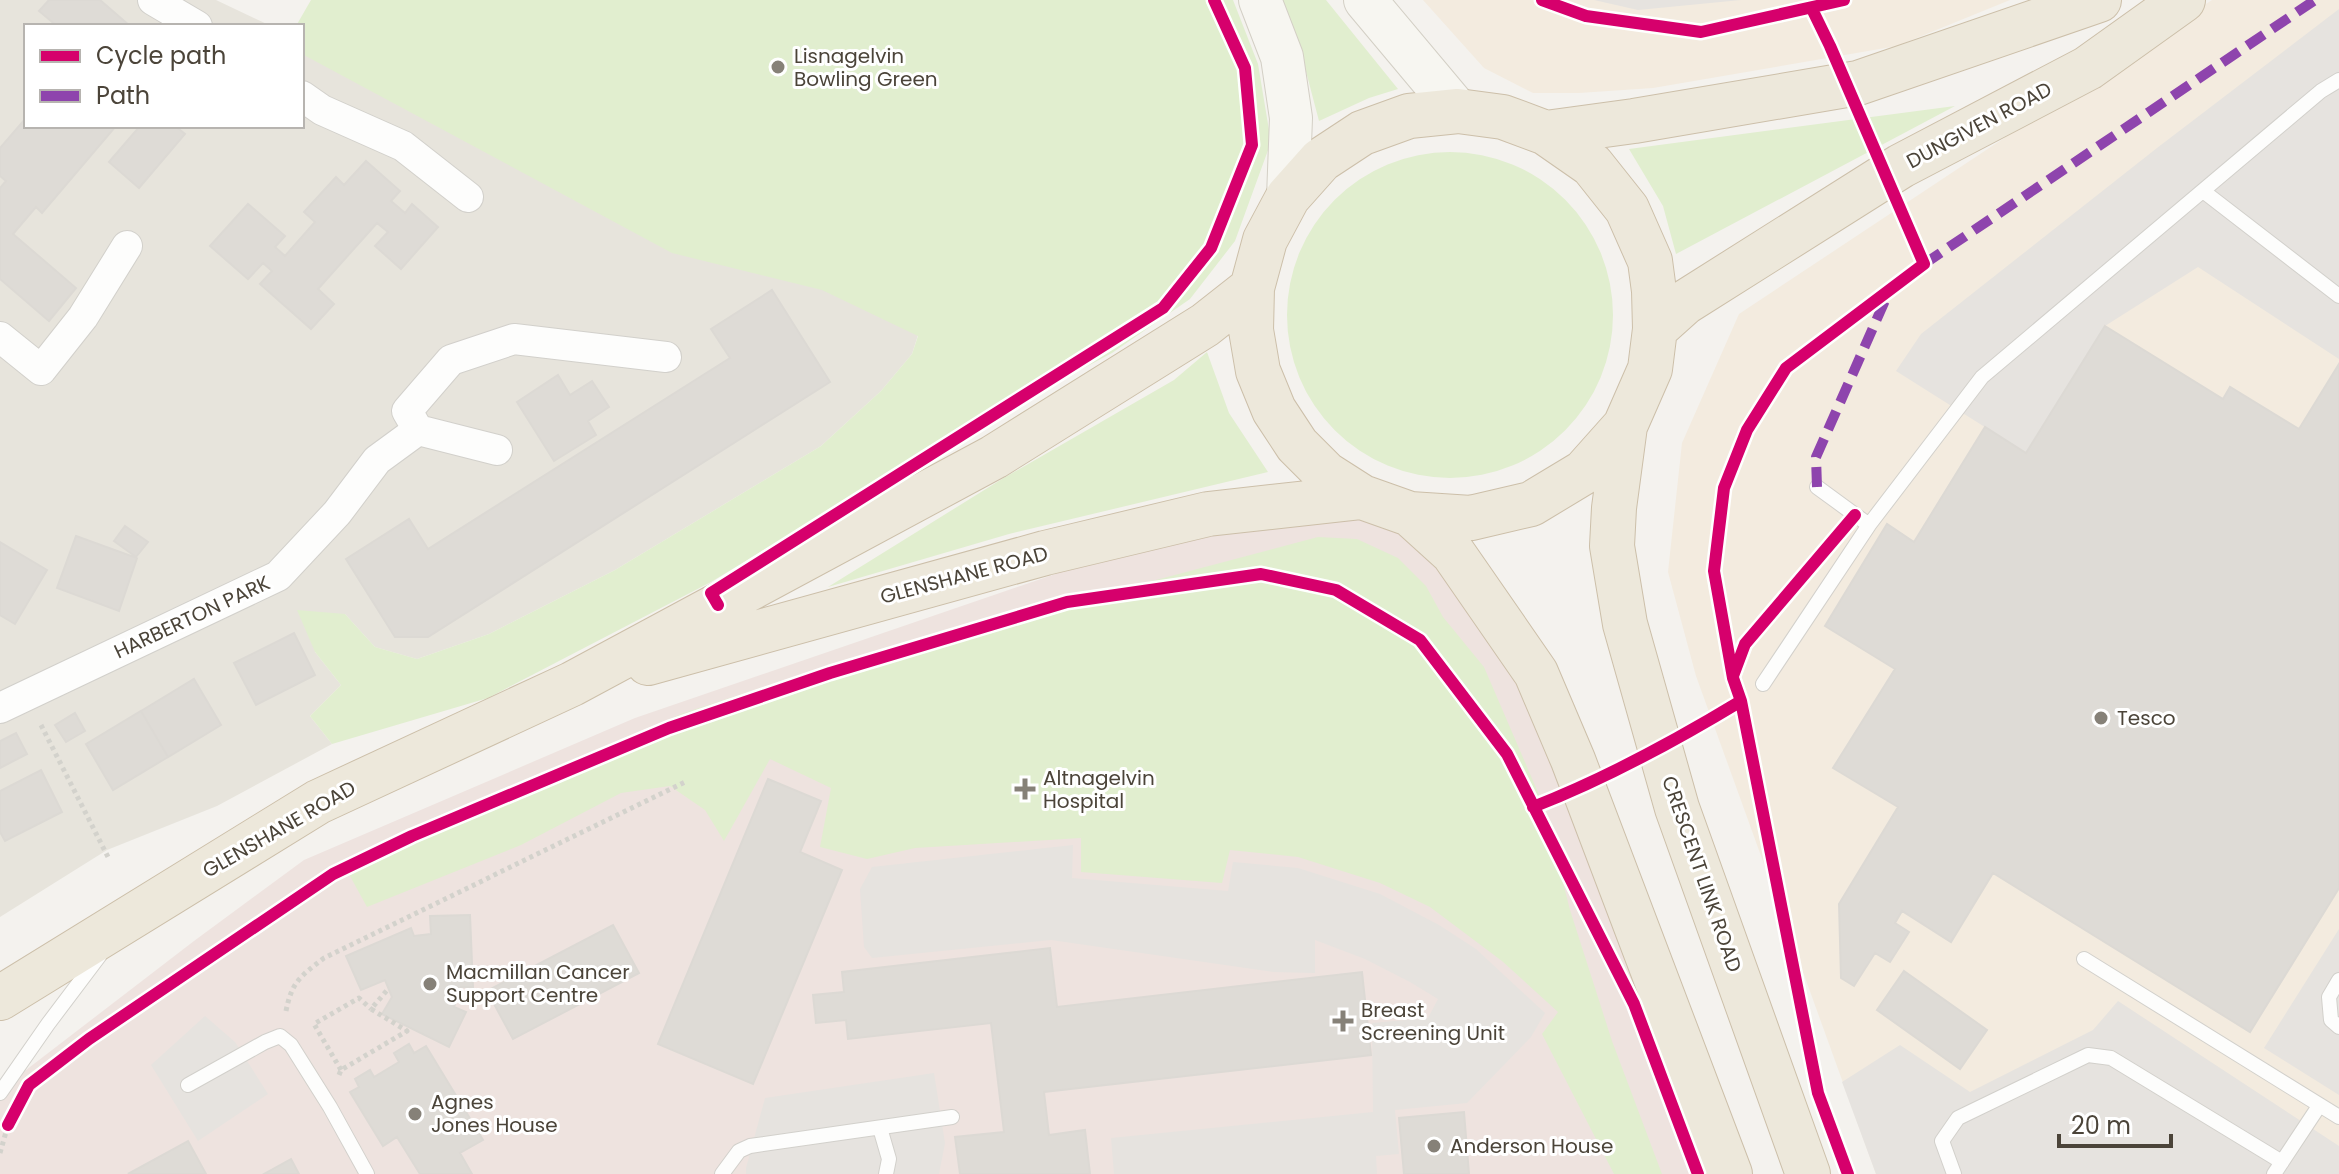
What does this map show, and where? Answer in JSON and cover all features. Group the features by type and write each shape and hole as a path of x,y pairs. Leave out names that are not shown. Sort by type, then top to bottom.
{"highway":[{"path":"1546,133 1858,83 2099,0"},
{"name":"DUNGIVEN ROAD","path":"1655,329 1684,303 1901,166 2088,68 2183,0"},
{"path":"1458,111 1503,117 1546,133 1592,165 1627,209 1650,261 1655,329 1650,369 1625,426 1584,472 1531,504 1471,518 1410,514 1362,497 1326,474 1297,445 1274,410 1258,371 1251,330 1252,288 1265,240 1288,197 1321,160 1362,133 1409,116 1458,111"},
{"name":"GLENSHANE ROAD","path":"0,998 318,802 572,684 994,457 1205,325 1252,288"},
{"name":"CRESCENT LINK ROAD","path":"1625,426 1612,546 1625,624 1677,808 1808,1174"},
{"name":"GLENSHANE ROAD","path":"572,684 1030,557 1163,524 1208,514 1362,497"},
{"path":"1410,514 1453,553 1536,673 1573,760 1730,1174"}],"street":[{"path":"153,0 194,24"},
{"path":"1260,0 1282,57 1291,118 1288,197"},
{"path":"1365,0 1458,111"},
{"path":"304,97 322,110 403,146 468,197"},
{"path":"0,337 41,370 83,317 127,246"},
{"path":"497,450 418,430 407,411 451,360 514,339 666,357"},
{"name":"HARBERTON PARK","path":"8,702 278,576 337,513 377,460 418,430"}],"lane":[{"path":"1763,684 1869,525 1982,377 2321,91 2339,80"},
{"path":"2203,191 2339,296"},
{"path":"1817,487 1869,525"},
{"path":"0,1093 127,920"},
{"path":"2084,959 2339,1117"},
{"path":"2339,980 2329,997 2331,1020 2339,1027"},
{"path":"188,1085 280,1036 291,1045 367,1174"},
{"path":"1954,1174 1942,1141 1958,1118 2088,1055 2111,1058 2278,1168 2319,1106"},
{"path":"722,1174 739,1151 750,1146 952,1117"},
{"path":"880,1128 889,1159 886,1174"}],"path":[{"path":"8,702 109,859"},
{"path":"284,1017 290,992 300,977 324,958 685,782"},
{"path":"371,1009 389,988"},
{"path":"330,1107 336,1103 330,1091 341,1070 407,1031 359,998 314,1024 341,1070"},
{"path":"0,1153 11,1121"}],"shaded area":[{"path":"0,0 216,0 267,24 24,24 24,128 304,128 304,42 918,335 912,354 881,391 821,446 615,570 489,634 417,659 375,647 345,614 315,652 341,685 310,716 332,744 217,806 107,850 0,917"},
{"path":"1423,0 2010,0 1897,46 1653,88 1533,93 1484,68"},
{"path":"1594,0 1741,0 1638,10"},
{"path":"2212,0 2339,0 2339,1174 1876,1174 1696,676 1668,572 1682,443 1739,314"},
{"path":"2339,9 2339,359 2198,267 2105,326 2026,453 1896,371 1921,334"},
{"name":"Altnagelvin Hospital","path":"1344,475 1519,624 1720,1174 0,1174 0,1090 304,860 635,718"},
{"path":"1073,845 1072,878 1228,891 1233,862 1298,868 1380,894 1439,925 1476,949 1545,1013 1531,1037 1467,1103 1395,1110 1399,1154 1376,1156 1377,1174 1114,1174 1111,1138 1373,1112 1372,1023 1428,1018 1438,999 1365,959 1315,940 1315,973 1273,972 1051,940 872,958 864,947 860,889 872,867"},
{"path":"2339,929 2339,1095 2264,1048"},
{"path":"2118,1001 2339,1146 2339,1174 1876,1174 1842,1082 1900,1045 1970,1092 2093,1030"},
{"path":"205,1016 235,1042 268,1094 198,1141 151,1065"},
{"path":"934,1073 945,1143 939,1174 746,1174 765,1098"}],"green space":[{"path":"311,0 1233,0 1258,64 1271,142 1235,241 1190,299 1112,353 932,449 711,582 488,698 332,744 310,716 341,685 315,652 297,610 345,614 375,647 417,659 489,634 615,570 821,446 881,391 912,354 918,336 822,290 672,253 304,55 304,24 297,24"},
{"path":"1279,0 1326,0 1398,89 1369,98 1319,121 1298,41"},
{"path":"1955,106 1676,254 1663,206 1629,149"},
{"path":"1450,152 1482,155 1512,164 1541,179 1565,200 1586,224 1601,253 1610,283 1613,315 1610,347 1601,377 1586,406 1565,430 1541,451 1512,466 1482,475 1450,478 1418,475 1388,466 1359,451 1335,430 1314,406 1299,377 1290,347 1287,315 1290,283 1299,253 1314,224 1335,200 1359,179 1388,164 1418,155"},
{"path":"1207,352 1229,413 1268,472 1009,534 828,587 1002,479 1174,380"},
{"path":"1318,537 1357,539 1398,558 1426,586 1443,617 1484,667 1543,804 1570,910 1612,1041 1662,1174 1614,1174 1542,1034 1558,1012 1502,961 1430,907 1380,883 1298,857 1230,850 1222,883 1081,872 1081,838 915,848 867,859 820,847 831,788 770,759 724,841 705,810 670,786 621,793 521,845 367,907 345,867 681,714 815,670 1013,613 1103,594"}],"building":[{"path":"49,0 100,0 128,24 55,24 39,11"},
{"path":"24,120 24,128 114,128 42,213 36,207 13,234 76,288 49,321 0,279 0,188 6,181 0,176 0,148"},
{"path":"138,128 178,128 185,134 139,188 109,162"},
{"path":"366,161 400,191 391,201 405,213 412,204 438,227 401,269 375,246 388,232 377,223 318,289 334,304 311,329 260,284 272,271 263,263 248,279 210,246 248,204 285,236 275,247 285,256 315,222 304,212 336,177 344,185"},
{"path":"772,290 830,382 428,637 395,637 346,559 409,519 428,549 730,358 711,329"},
{"name":"Tesco","path":"2105,326 2223,399 2230,387 2299,429 2339,364 2339,888 2250,1032 1993,873 1951,942 1902,911 1895,923 1909,932 1890,962 1875,953 1854,986 1841,978 1839,904 1898,807 1833,768 1895,669 1825,626 1887,524 1914,542 1985,427 2026,453"},
{"path":"558,375 570,395 592,381 609,407 588,421 596,435 554,461 517,402"},
{"path":"125,526 148,542 136,557 114,541"},
{"path":"76,536 137,558 119,611 57,588"},
{"path":"0,542 47,570 15,624 0,615"},
{"path":"294,633 315,675 256,705 234,663"},
{"path":"194,679 221,725 168,757 141,711"},
{"path":"141,711 168,757 113,790 86,744"},
{"path":"75,713 85,731 66,742 55,725"},
{"path":"16,733 27,754 0,768 0,741"},
{"path":"41,770 62,812 5,841 0,832 0,791"},
{"path":"768,779 821,801 800,852 842,870 753,1084 658,1044"},
{"name":"Macmillan Cancer Support Centre","path":"470,915 473,987 461,987 454,1007 466,1012 449,1047 382,1014 392,997 385,980 361,990 346,956 411,928 414,936 431,934 430,916"},
{"path":"613,925 639,973 513,1039 487,991"},
{"path":"1050,948 1057,1007 1362,972 1371,1055 1044,1092 1049,1135 1085,1130 1090,1174 960,1174 955,1137 1004,1132 991,1023 848,1039 846,1020 816,1023 813,995 844,992 842,972"},
{"path":"1904,971 1987,1030 1960,1069 1877,1010"},
{"name":"Agnes Jones House","path":"409,1044 414,1053 426,1046 483,1140 460,1153 472,1174 420,1174 397,1137 383,1146 350,1092 359,1087 355,1079 370,1070 374,1077 399,1062 394,1053"},
{"name":"Anderson House","path":"1464,1112 1469,1174 1404,1174 1399,1118"},
{"path":"188,1141 206,1174 128,1174"},
{"path":"291,1159 299,1174 264,1174"}],"marked path":[{"path":"1924,264 2315,0"},
{"path":"1817,487 1816,457 1887,296"}],"cycle path":[{"path":"718,605 711,593 1163,308 1211,248 1252,145 1245,68 1214,0"},
{"path":"1542,0 1586,16 1701,32 1844,0"},
{"path":"1812,9 1924,264 1786,368 1747,430 1724,488 1714,571 1818,1093 1848,1174"},
{"path":"1733,676 1745,644 1855,515"},
{"path":"8,1125 29,1085 89,1039 333,874 412,836 669,728 830,673 1067,602 1261,574 1336,590 1420,640 1507,754 1634,1004 1698,1174"},
{"path":"1533,807 1639,758 1741,701"}],"place":[{"name":"Lisnagelvin Bowling Green","path":"778,67"},
{"name":"Tesco","path":"2101,718"},
{"name":"Altnagelvin Hospital","path":"1025,789"},
{"name":"Macmillan Cancer Support Centre","path":"430,984"},
{"name":"Breast Screening Unit","path":"1343,1021"},
{"name":"Agnes Jones House","path":"415,1114"},
{"name":"Anderson House","path":"1434,1146"}]}
